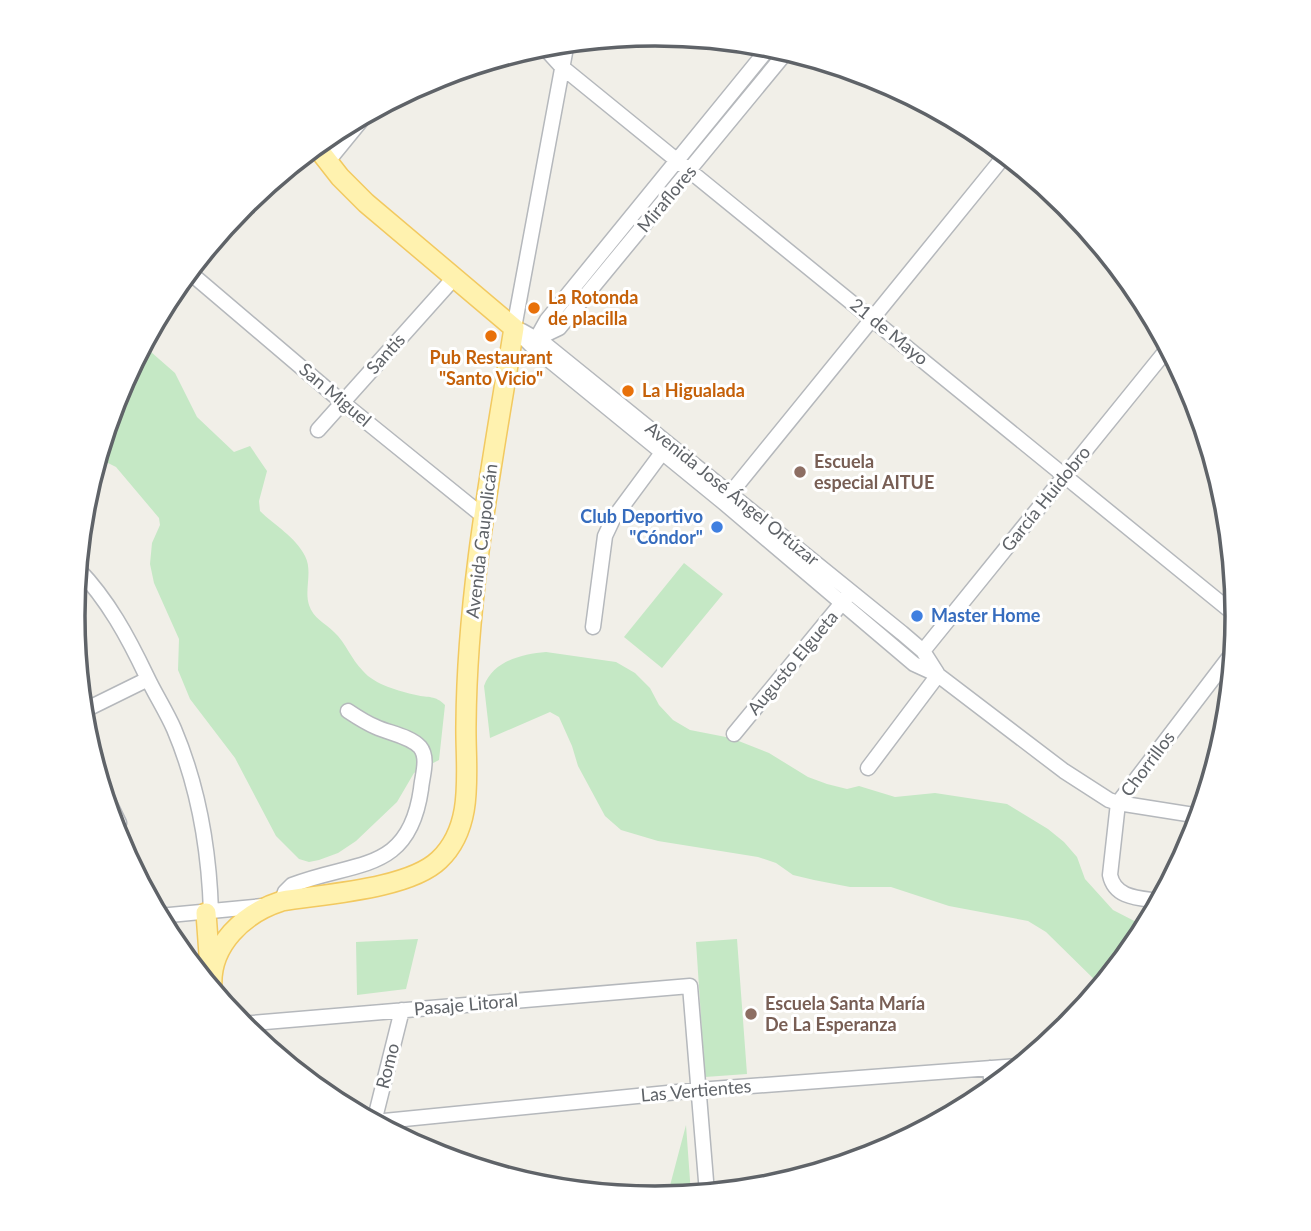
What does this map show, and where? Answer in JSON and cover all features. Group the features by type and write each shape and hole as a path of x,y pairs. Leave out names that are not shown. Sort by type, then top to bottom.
{"main road":[{"name":"Avenida José Ángel Ortúzar","path":"322,154 366,203 514,328"},
{"name":"Avenida Caupolicán","path":"275,903 399,882 430,868 447,852 460,831 465,807 466,670 483,516 514,328"},
{"path":"213,975 217,958 229,935 247,917 275,903"},
{"path":"209,912 211,971"}],"street":[{"name":"Avenida Caupolicán","path":"514,328 565,53"},
{"name":"21 de Mayo","path":"551,55 562,67 1226,607"},
{"name":"Miraflores","path":"535,342 547,320 763,55"},
{"name":"Miraflores","path":"535,342 559,328 780,59"},
{"path":"727,498 1000,162"},
{"name":"San Miguel","path":"197,278 342,402 483,516"},
{"name":"Santis","path":"318,430 454,278"},
{"name":"Avenida José Ángel Ortúzar","path":"514,328 535,342 846,597 923,651 937,675"},
{"name":"García Huidobro","path":"923,651 1162,355"},
{"path":"593,627 605,536 613,519 665,448"},
{"path":"87,580 113,612 173,727 192,778 206,845 209,912"},
{"name":"Avenida José Ángel Ortúzar","path":"846,597 914,664 937,675 1064,771 1109,800 1189,814"},
{"name":"Augusto Elgueta","path":"734,734 846,597"},
{"name":"Chorrillos","path":"1149,899 1124,895 1112,882 1110,875 1118,803 1223,665"},
{"path":"868,768 937,675"},
{"path":"93,706 148,678"},
{"path":"171,915 275,903 292,885 377,861 404,840 417,813 425,757 419,746 375,727 348,710"},
{"name":"Pasaje Litoral","path":"256,1023 690,986 698,1090"},
{"name":"Romo","path":"376,1112 402,1010"},
{"name":"Las Vertientes","path":"391,1120 698,1090 1002,1068"},
{"path":"990,1069 991,1076"},
{"path":"698,1090 705,1183"}],"green space":[{"path":"150,351 175,373 197,417 234,452 250,446 267,471 259,501 260,511 290,537 305,556 308,568 308,599 313,613 338,636 368,676 388,687 435,698 445,705 439,760 414,773 397,802 356,841 338,853 309,862 299,859 276,836 235,758 190,699 178,670 179,639 154,583 150,564 152,543 160,525 159,518 116,467 107,462 129,397"},
{"path":"684,563 723,594 662,668 624,637"},
{"path":"546,652 616,662 635,673 650,688 659,705 673,720 690,730 731,738 769,753 808,777 827,784 847,789 859,786 895,797 935,793 1007,804 1064,842 1077,857 1085,879 1113,910 1136,922 1094,979 1046,932 1028,921 949,906 891,887 850,887 814,880 793,875 776,863 758,857 658,841 621,830 605,816 578,766 559,717 550,712 490,738 484,686 488,677 509,660"},
{"path":"418,939 406,989 357,995 356,942"},
{"path":"737,939 747,1074 705,1077 696,942"},
{"path":"686,1125 690,1184 670,1185"}],"place":[{"name":"La Rotonda de placilla","path":"534,308"},
{"name":"Pub Restaurant \"Santo Vicio\"","path":"491,336"},
{"name":"La Higualada","path":"628,391"},
{"name":"Escuela especial AITUE","path":"800,472"},
{"name":"Club Deportivo \"Cóndor\"","path":"717,527"},
{"name":"Master Home","path":"917,616"},
{"name":"Escuela Santa María De La Esperanza","path":"751,1014"}]}
